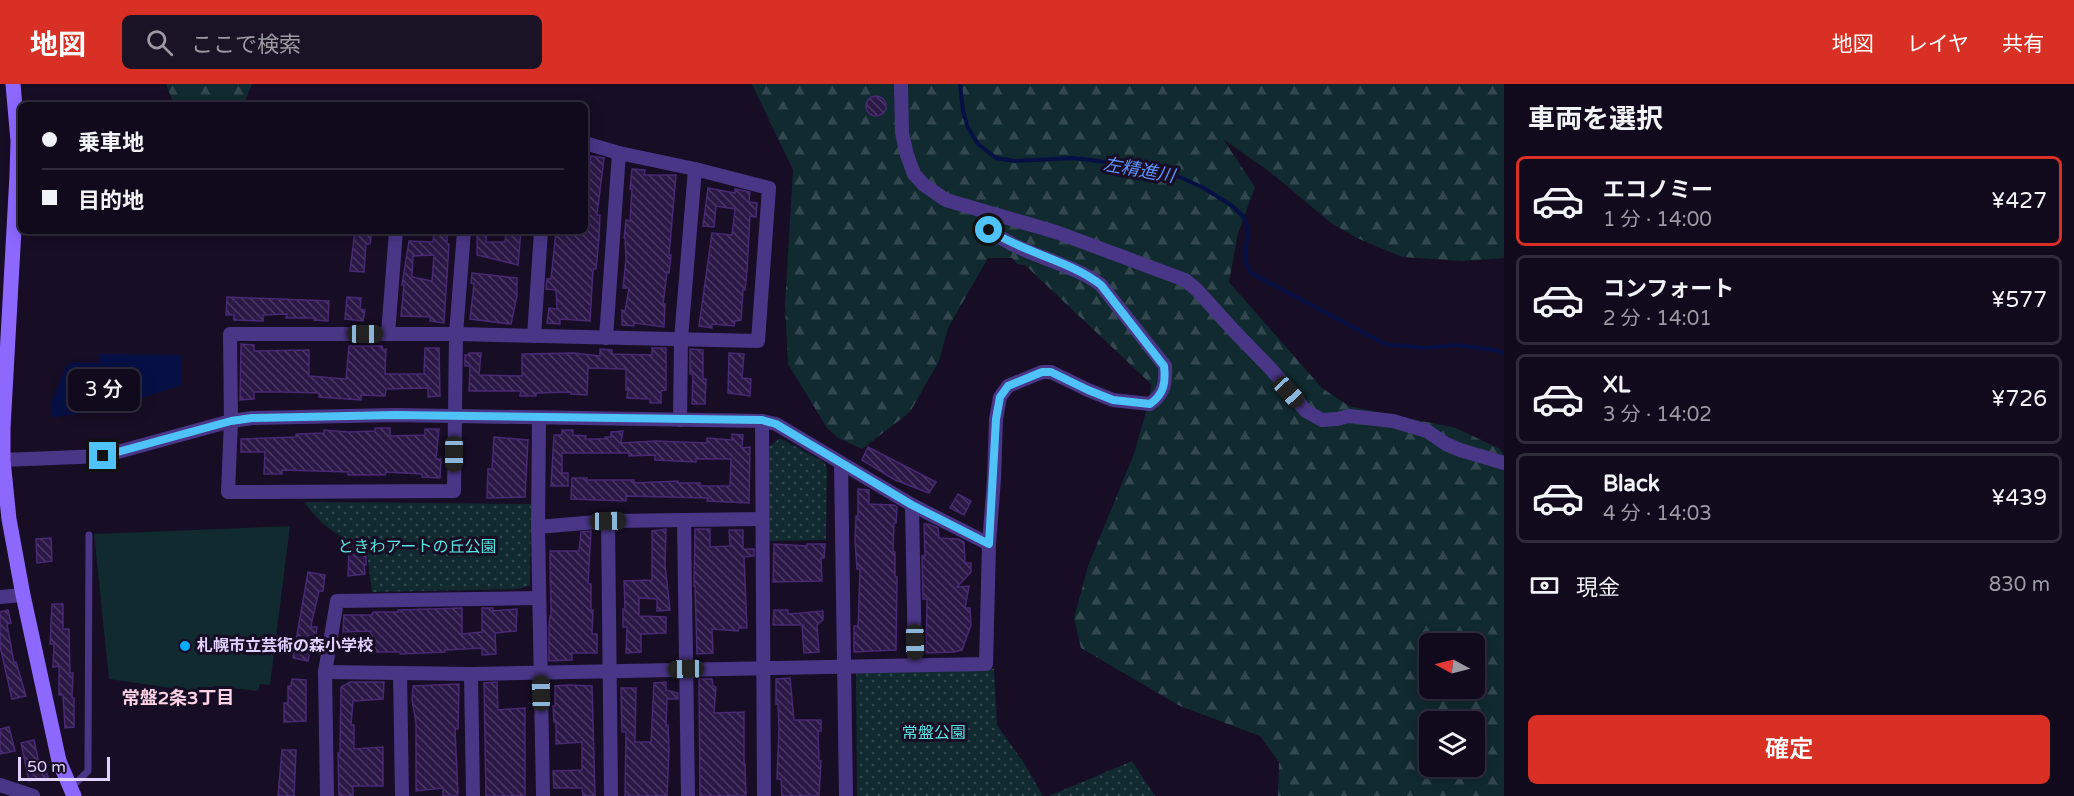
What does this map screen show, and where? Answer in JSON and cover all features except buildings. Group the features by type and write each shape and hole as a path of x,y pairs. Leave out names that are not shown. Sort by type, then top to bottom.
{"street":[{"path":"13,84 18,141 3,428 4,519 59,761 73,792"},
{"path":"901,84 902,133 914,174 924,185 946,200 1056,232 1185,280 1271,369 1306,411 1322,420 1349,416 1394,421 1427,431 1460,450 1504,463"},
{"path":"464,234 456,334 454,491 228,492 231,421 230,334 456,334 758,341 769,188 588,144"},
{"path":"606,338 619,153"},
{"path":"680,420 681,339 695,169"},
{"path":"326,672 471,674 986,664 989,544 996,419 1000,397 1008,386 1034,375 1051,372 1113,400 1150,404 1163,392 1166,377 1164,366 1101,285 1088,275 1006,241 989,230 984,221 986,212"},
{"path":"388,334 396,234"},
{"path":"534,336 541,234"},
{"path":"3,460 103,456 231,421 264,417 454,416 762,420 776,424 912,505 989,544"},
{"path":"539,418 538,527 543,796"},
{"path":"762,420 764,796"},
{"path":"841,463 846,796"},
{"path":"912,505 915,665"},
{"path":"538,527 608,521 762,519"},
{"path":"684,520 688,796"},
{"path":"608,521 611,796"},
{"path":"0,597 23,595"},
{"path":"327,796 326,672 337,601 539,598"},
{"path":"400,673 402,796"},
{"path":"471,674 473,796"},
{"path":"0,785 33,796"}],"lane":[{"path":"73,792 88,771 89,535"}],"green space":[{"path":"166,84 252,84 244,102 173,102"},
{"path":"752,84 1504,84 1504,258 1463,261 1402,257 1357,238 1331,223 1270,172 1223,139 1255,187 1238,233 1229,282 1322,388 1349,406 1456,428 1500,449 1504,455 1504,796 1278,796 1279,762 1260,736 1180,706 1081,648 1074,618 1088,566 1134,454 1149,401 1151,384 1025,265 1017,264 1012,258 988,258 948,328 939,361 910,412 862,449 838,438 827,428 788,364 785,305 793,170"},
{"path":"780,438 824,462 827,468 826,540 769,541 769,447"},
{"name":"ときわアートの丘公園","path":"304,502 531,504 530,585 520,589 372,592 366,546 348,540 331,530"},
{"path":"290,526 270,685 260,684 258,691 214,686 212,694 109,679 94,534"},
{"name":"常盤公園","path":"994,669 997,725 1024,763 1043,796 857,796 856,673"},
{"path":"1132,761 1155,796 1049,796"}],"shaded area":[{"path":"100,354 182,355 182,385 98,412 52,417 51,403 66,366 74,362 99,363"}],"waterway":[{"name":"左精進川","path":"960,84 963,111 968,128 978,144 996,158 1015,161 1073,158 1124,164 1177,176 1202,187 1231,205 1243,216 1248,228 1245,261 1251,273 1385,344 1425,348 1455,345 1504,353"}],"place":[{"name":"札幌市立芸術の森小学校","path":"185,646"}],"district":[{"name":"常盤2条3丁目","path":"178,698"}],"route":[{"path":"103,456 231,421 252,418 395,415 762,420 776,424 912,505 989,544 996,419 1000,397 1008,386 1042,372 1051,372 1113,400 1150,404 1163,392 1166,377 1164,366 1101,285 1088,275 1006,241 989,230"}]}
